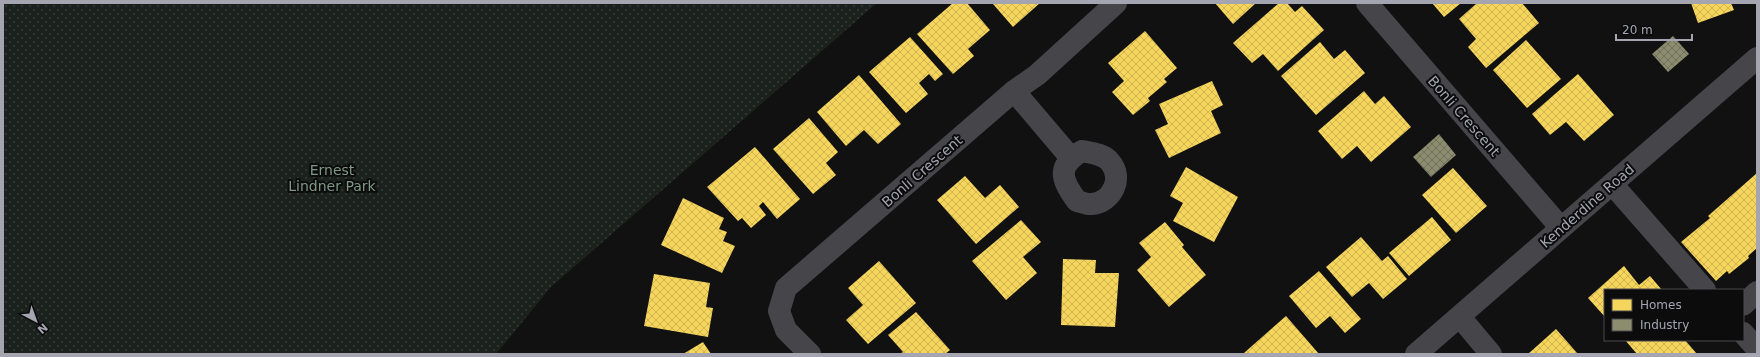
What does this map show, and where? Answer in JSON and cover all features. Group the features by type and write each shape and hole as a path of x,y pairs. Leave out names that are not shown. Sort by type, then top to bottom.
{"street":[{"name":"Bonli Crescent","path":"810,354 786,330 778,311 786,288 1014,91 1037,75 1116,3"},
{"name":"Bonli Crescent","path":"1367,3 1561,228"},
{"name":"Kenderdine Road","path":"1416,354 1757,58"},
{"path":"1014,91 1071,158"},
{"path":"1612,184 1704,289"},
{"path":"1744,304 1757,292"},
{"path":"1460,317 1491,354"},
{"path":"1744,334 1757,349"}],"green space":[{"name":"Ernest Lindner Park","path":"3,3 877,3 551,287 496,354 3,354"}],"building: Homes":[{"path":"953,3 967,3 990,30 968,49 974,56 953,74 917,34"},
{"path":"1040,3 1013,27 993,4"},
{"path":"1215,3 1256,3 1233,24"},
{"path":"1279,3 1287,3 1295,12 1302,6 1324,30 1278,71 1263,54 1252,63 1233,43"},
{"path":"1432,3 1461,3 1444,17"},
{"path":"1477,3 1522,3 1539,23 1486,68 1468,47 1476,39 1459,19"},
{"path":"1691,3 1731,3 1734,10 1698,23"},
{"path":"1145,31 1177,68 1164,79 1167,82 1148,98 1150,101 1133,115 1112,92 1124,81 1108,63"},
{"path":"910,37 943,74 935,81 929,74 919,83 928,94 906,113 869,72"},
{"path":"1526,40 1561,79 1527,108 1493,70"},
{"path":"1320,42 1334,59 1345,50 1365,73 1316,115 1281,76"},
{"path":"1578,74 1614,115 1584,141 1566,122 1550,135 1532,114"},
{"path":"859,75 901,124 878,144 864,130 846,146 817,112"},
{"path":"1212,81 1223,105 1211,111 1221,133 1169,158 1155,130 1168,124 1159,104"},
{"path":"1364,91 1375,104 1384,96 1411,127 1371,162 1357,146 1342,159 1318,131"},
{"path":"809,118 838,152 826,163 836,175 813,194 773,149"},
{"path":"755,147 800,199 777,219 763,202 759,206 766,215 751,228 742,218 738,221 707,187"},
{"path":"1186,167 1238,197 1214,242 1173,221 1183,203 1170,196"},
{"path":"1453,168 1487,206 1456,233 1422,195"},
{"path":"1757,173 1757,248 1748,256 1749,258 1729,274 1727,271 1716,281 1681,242 1710,218 1708,216"},
{"path":"965,176 985,198 1000,185 1019,207 976,244 937,200"},
{"path":"683,198 724,218 719,229 727,232 723,241 735,246 722,273 661,245"},
{"path":"1432,217 1451,240 1409,276 1389,253"},
{"path":"1021,220 1041,242 1023,257 1037,273 1006,300 972,261"},
{"path":"1165,222 1184,245 1182,247 1206,275 1169,307 1137,270 1151,257 1139,243"},
{"path":"1361,237 1382,261 1388,256 1407,279 1383,299 1369,283 1352,297 1326,267"},
{"path":"1063,259 1096,260 1095,273 1119,273 1115,327 1061,325"},
{"path":"879,261 916,303 868,344 846,320 863,305 848,288"},
{"path":"1624,266 1639,285 1650,276 1661,289 1604,289 1604,316 1588,298"},
{"path":"1319,271 1361,319 1345,333 1330,316 1316,328 1289,296"},
{"path":"654,274 710,283 706,307 713,308 708,337 644,326"},
{"path":"916,312 950,350 945,354 900,354 903,352 888,335"},
{"path":"1286,316 1319,354 1244,353"},
{"path":"1556,329 1578,354 1528,354"},
{"path":"1626,341 1686,341 1697,354 1637,354"},
{"path":"703,342 711,354 683,354"}],"building: Industry":[{"path":"1673,36 1689,54 1668,72 1652,54"},
{"path":"1439,134 1456,155 1431,177 1413,157"}]}
